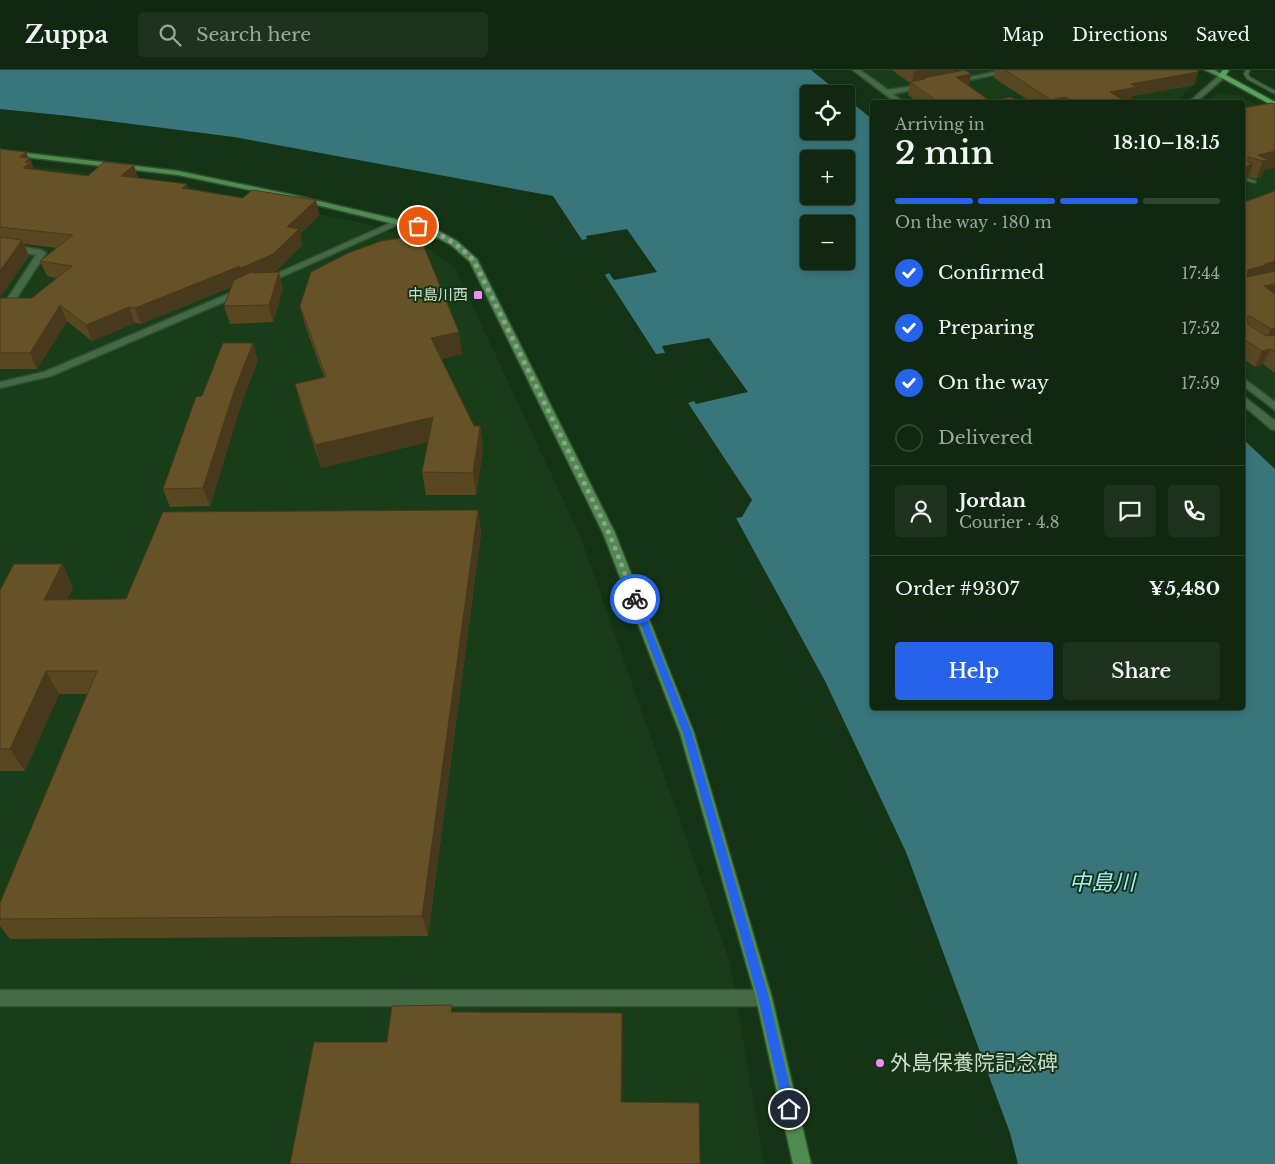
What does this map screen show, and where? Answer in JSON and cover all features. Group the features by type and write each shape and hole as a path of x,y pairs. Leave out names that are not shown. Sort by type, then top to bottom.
{"main road":[{"path":"1224,73 1275,105"}],"street":[{"path":"856,70 896,100"},
{"path":"950,81 1015,70"},
{"path":"1208,70 1224,73"},
{"path":"1214,70 1224,73"},
{"path":"1194,100 1224,73"},
{"path":"886,93 932,85"},
{"path":"0,152 178,173 293,197 400,222 441,234 466,251 474,261 609,533 687,733 764,998 802,1164"},
{"path":"0,385 47,374 70,365 400,222"},
{"path":"0,246 42,254 0,317"},
{"path":"1245,382 1275,407"},
{"path":"1245,401 1275,427"},
{"path":"0,998 764,998"}],"lane":[{"path":"1248,70 1246,74 1248,78 1275,93"},
{"path":"1245,178 1254,182"}],"shaded area":[{"path":"855,70 1194,70 1198,72 1197,83 1177,100 897,100"},
{"path":"1218,93 1240,95 1275,115 1275,401 1245,377 1245,100 1210,100"},
{"path":"0,162 165,182 367,224 418,241 455,268 581,538 730,963 764,1164 0,1164"}],"water":[{"name":"中島川","path":"0,70 811,70 830,85 800,85 800,140 855,140 855,105 870,117 870,710 1245,710 1245,441 1275,469 1275,1164 1018,1164 1010,1133 906,852 825,681 736,518 742,517 752,500 688,403 694,401 696,404 748,392 709,338 662,346 665,353 656,354 605,275 609,273 614,280 657,272 627,229 586,236 587,239 582,240 553,196 234,137 0,109"}],"building":[{"path":"965,70 971,74 956,77 989,100 935,100 910,82 925,79 923,78"},
{"path":"1005,70 1198,70 1198,72 1131,84 1136,87 1110,92 1123,100 1071,100 1066,97 1051,100"},
{"path":"1011,97 1015,100 995,100"},
{"path":"1275,104 1275,151 1258,155 1268,160 1263,161 1248,157 1248,162 1253,164 1245,167 1245,108"},
{"path":"0,149 26,152 20,157 30,158 25,162 30,162 23,168 88,176 104,162 134,165 121,176 187,184 182,188 243,198 252,190 316,200 287,227 299,229 273,254 239,269 240,266 135,308 129,307 86,325 60,305 30,353 0,353 1,298 32,298 72,266 40,261 73,235 0,227"},
{"path":"1275,191 1275,261 1248,270 1247,277 1275,271 1275,284 1264,286 1275,294 1275,328 1271,329 1250,316 1247,317 1248,324 1266,336 1275,335 1275,352 1271,349 1262,351 1245,340 1245,202"},
{"path":"0,237 22,240 0,271"},
{"path":"408,237 422,242 459,332 431,338 474,426 480,426 473,473 422,472 433,417 315,445 295,384 326,377 300,306 311,272 348,253 381,241"},
{"path":"254,271 252,273 279,272 269,305 224,306 234,280"},
{"path":"223,343 253,343 234,391 203,488 163,489 196,397 202,396"},
{"path":"478,510 422,916 0,919 0,903 97,671 46,671 10,749 0,749 0,590 14,564 62,564 44,600 126,599 163,512"},
{"path":"452,1005 451,1012 622,1013 621,1102 699,1103 700,1164 290,1164 314,1042 387,1042 392,1006"}],"way so far":[{"path":"418,226 441,234 454,242 466,251 474,261 609,533 635,599"}],"place":[{"name":"中島川西","path":"478,295"},
{"name":"外島保養院記念碑","path":"880,1063"}],"route":[{"path":"635,599 687,733 764,998 789,1109"}]}
